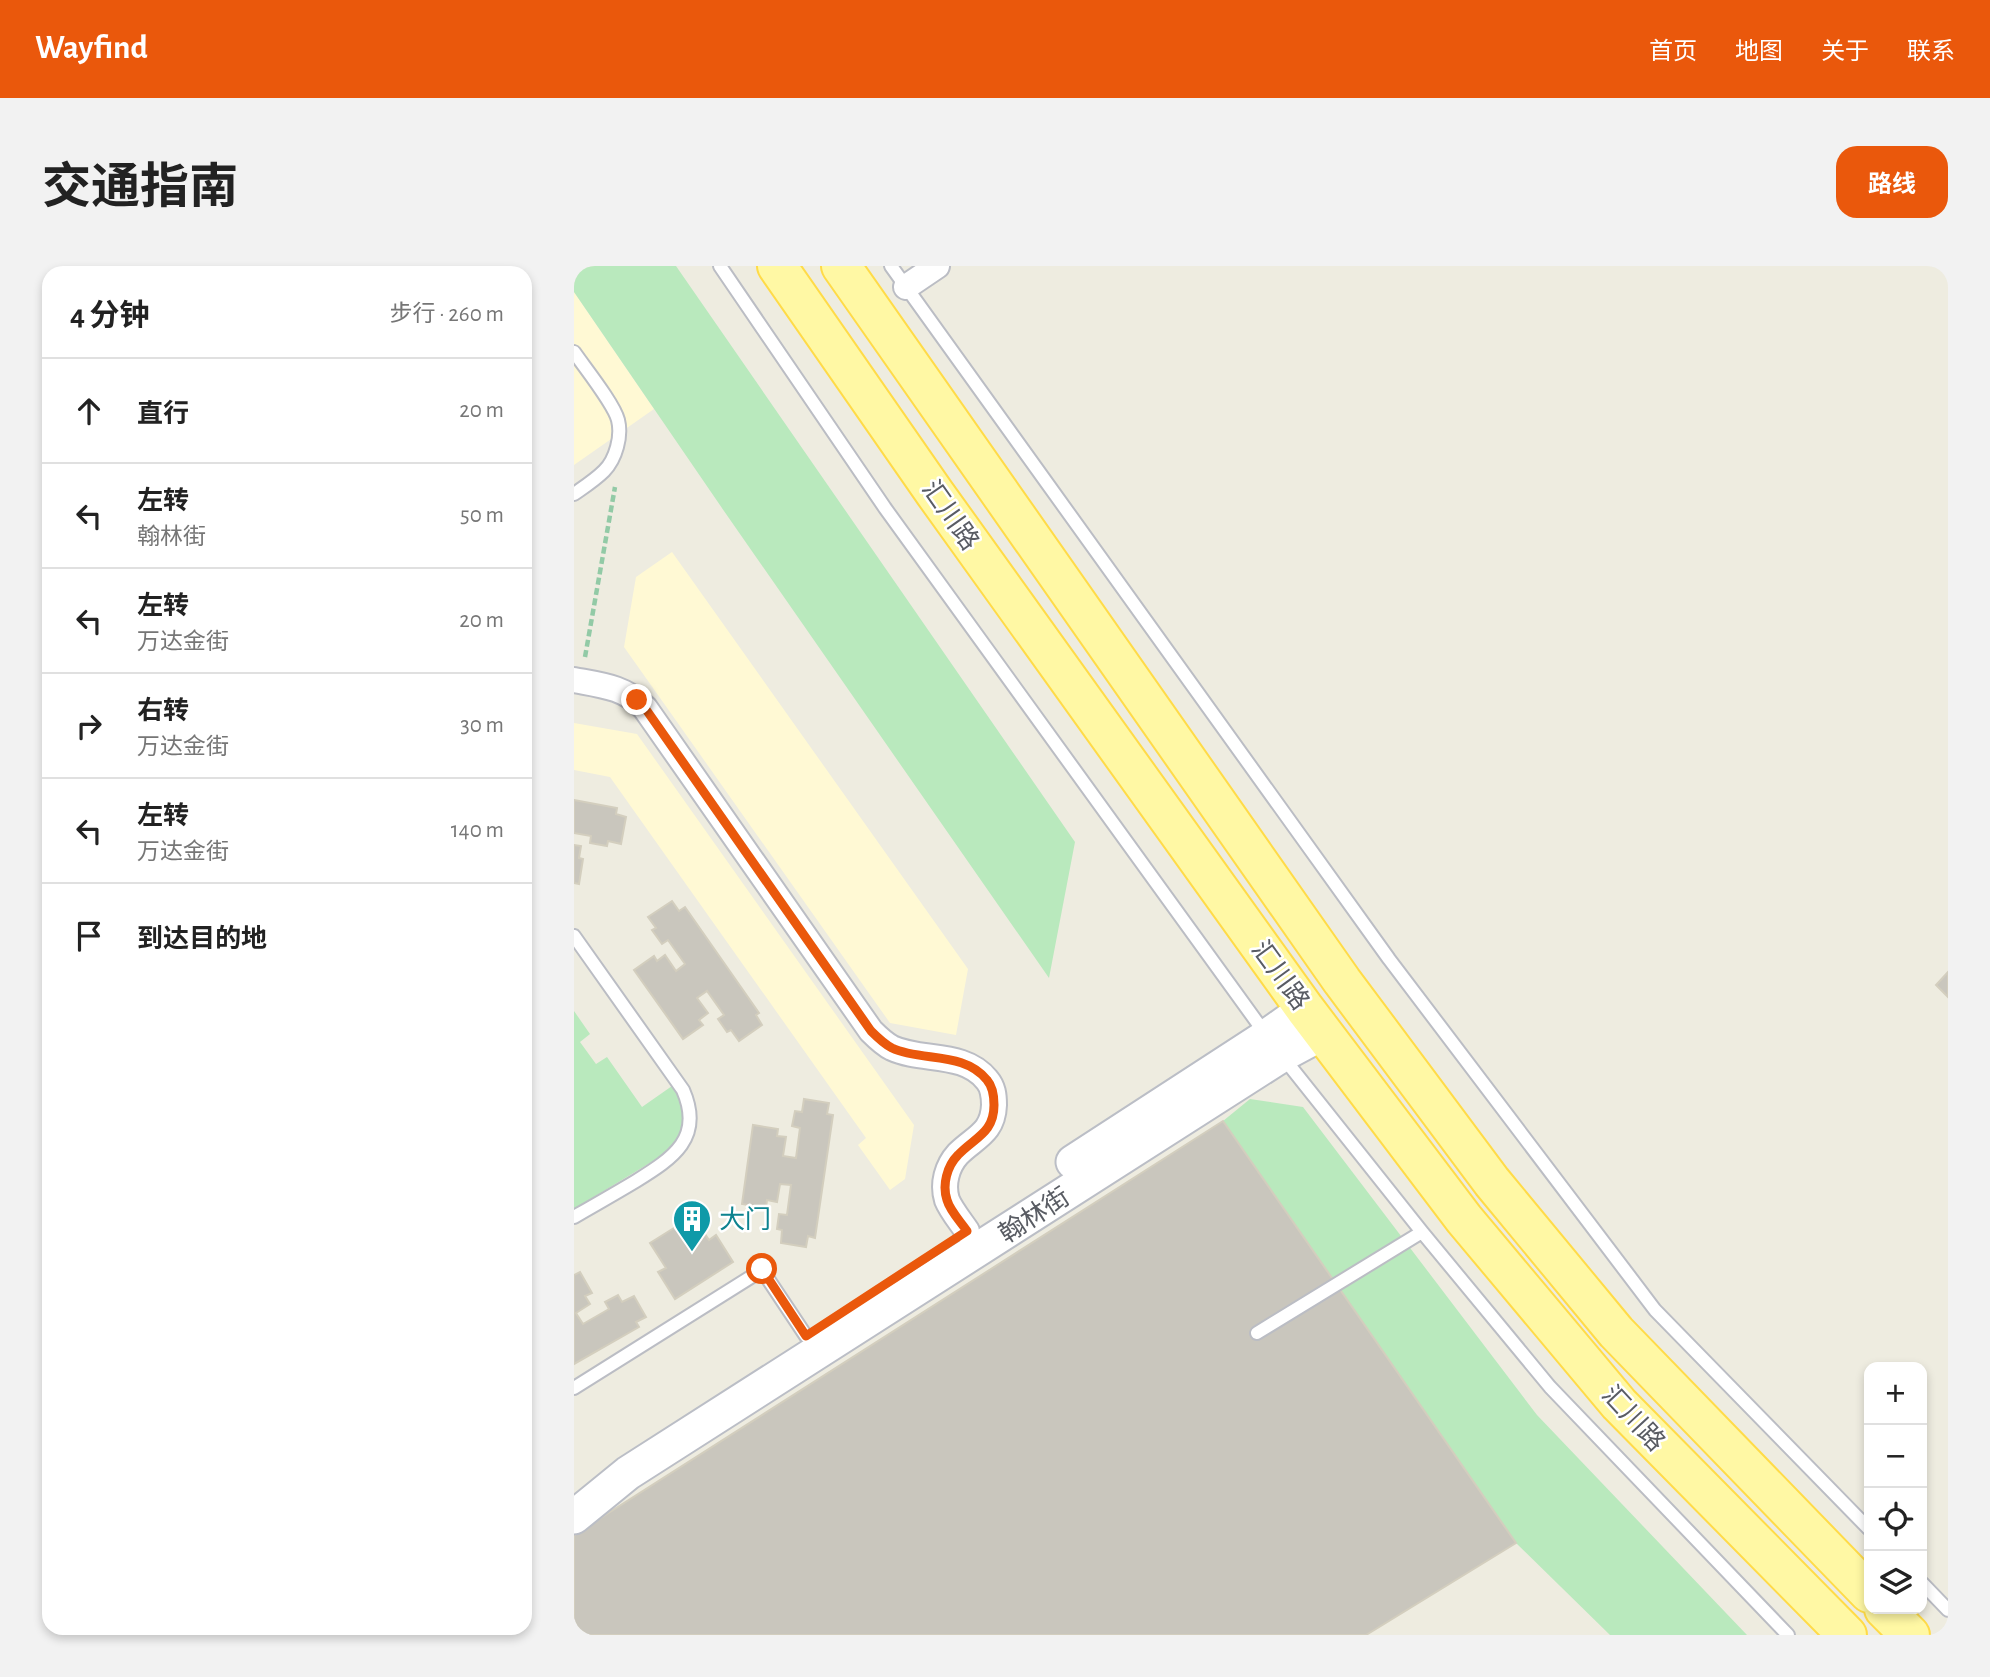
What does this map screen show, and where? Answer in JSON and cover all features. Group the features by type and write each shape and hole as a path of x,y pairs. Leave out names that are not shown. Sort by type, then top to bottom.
{"main road":[{"name":"汇川路","path":"777,266 934,492 1314,1021 1464,1219 1619,1404 1847,1635"},
{"name":"汇川路","path":"841,266 1342,981 1492,1182 1616,1332 1864,1588"},
{"path":"1889,1614 1910,1635"}],"street":[{"path":"906,288 937,266"},
{"path":"578,680 617,688 645,708 871,1031 891,1047 903,1052 960,1062 977,1070 989,1081 994,1095 994,1111 990,1124 982,1135 958,1154 946,1177 947,1200 967,1231"},
{"name":"翰林街","path":"574,1487 967,1231 1314,1021"},
{"name":"翰林街","path":"574,1517 628,1473 1274,1046"}],"lane":[{"path":"720,266 885,508 1274,1046 1550,1387 1788,1635"},
{"path":"891,266 1389,959 1656,1310 1864,1524"},
{"path":"574,352 613,408 618,421 619,438 606,469 574,494"},
{"path":"574,936 678,1083 686,1098 690,1125 683,1144 667,1162 574,1217"},
{"path":"1257,1333 1422,1232"},
{"path":"574,1388 762,1269 806,1336"},
{"path":"1927,1588 1948,1609"}],"path":[{"path":"578,680 617,479 606,469"}],"shaded area":[{"path":"574,292 654,409 574,465"},
{"path":"672,552 968,969 956,1035 890,1023 624,647 636,577"},
{"path":"574,723 637,734 914,1125 905,1179 890,1190 858,1145 866,1138 610,777 574,770"}],"green space":[{"path":"574,266 676,266 1075,842 1049,978 574,292"},
{"path":"574,1011 590,1034 580,1042 596,1064 607,1057 642,1107 672,1086 681,1104 682,1122 676,1140 663,1155 574,1209"},
{"path":"1250,1099 1303,1107 1537,1415 1747,1635 1610,1635 1516,1543 1223,1121"}],"building":[{"path":"574,800 617,808 616,814 626,817 621,844 608,841 607,846 590,843 591,836 574,833"},
{"path":"574,845 581,846 579,858 583,859 579,884 574,883"},
{"path":"672,901 679,911 685,907 759,1013 756,1015 762,1025 739,1041 731,1030 727,1032 718,1019 724,1015 707,991 697,998 708,1013 699,1020 703,1025 683,1039 634,970 654,956 657,961 665,955 676,971 685,964 668,940 662,944 652,930 656,928 648,917"},
{"path":"1948,972 1948,997 1936,985"},
{"path":"804,1099 829,1103 827,1114 833,1115 815,1238 808,1236 806,1247 781,1243 782,1230 777,1229 779,1214 787,1215 791,1185 780,1184 777,1202 767,1200 766,1208 742,1204 753,1125 778,1129 777,1136 786,1137 783,1156 796,1158 800,1128 792,1126 795,1111 802,1112"},
{"path":"1223,1121 1516,1543 1366,1635 574,1635 574,1536 577,1533"},
{"name":"大门","path":"693,1216 709,1240 716,1235 733,1262 675,1299 658,1272 666,1268 650,1243"},
{"path":"580,1272 592,1293 585,1296 590,1304 576,1313 583,1324 609,1309 605,1302 618,1295 622,1302 634,1296 646,1317 636,1322 639,1327 574,1364 574,1275"}],"place":[{"name":"大门","path":"692,1253"}],"route":[{"path":"637,700 871,1031 883,1042 903,1052 960,1062 977,1070 989,1081 994,1095 994,1111 990,1124 982,1135 958,1154 946,1177 947,1200 967,1231 806,1336 762,1269"}]}
